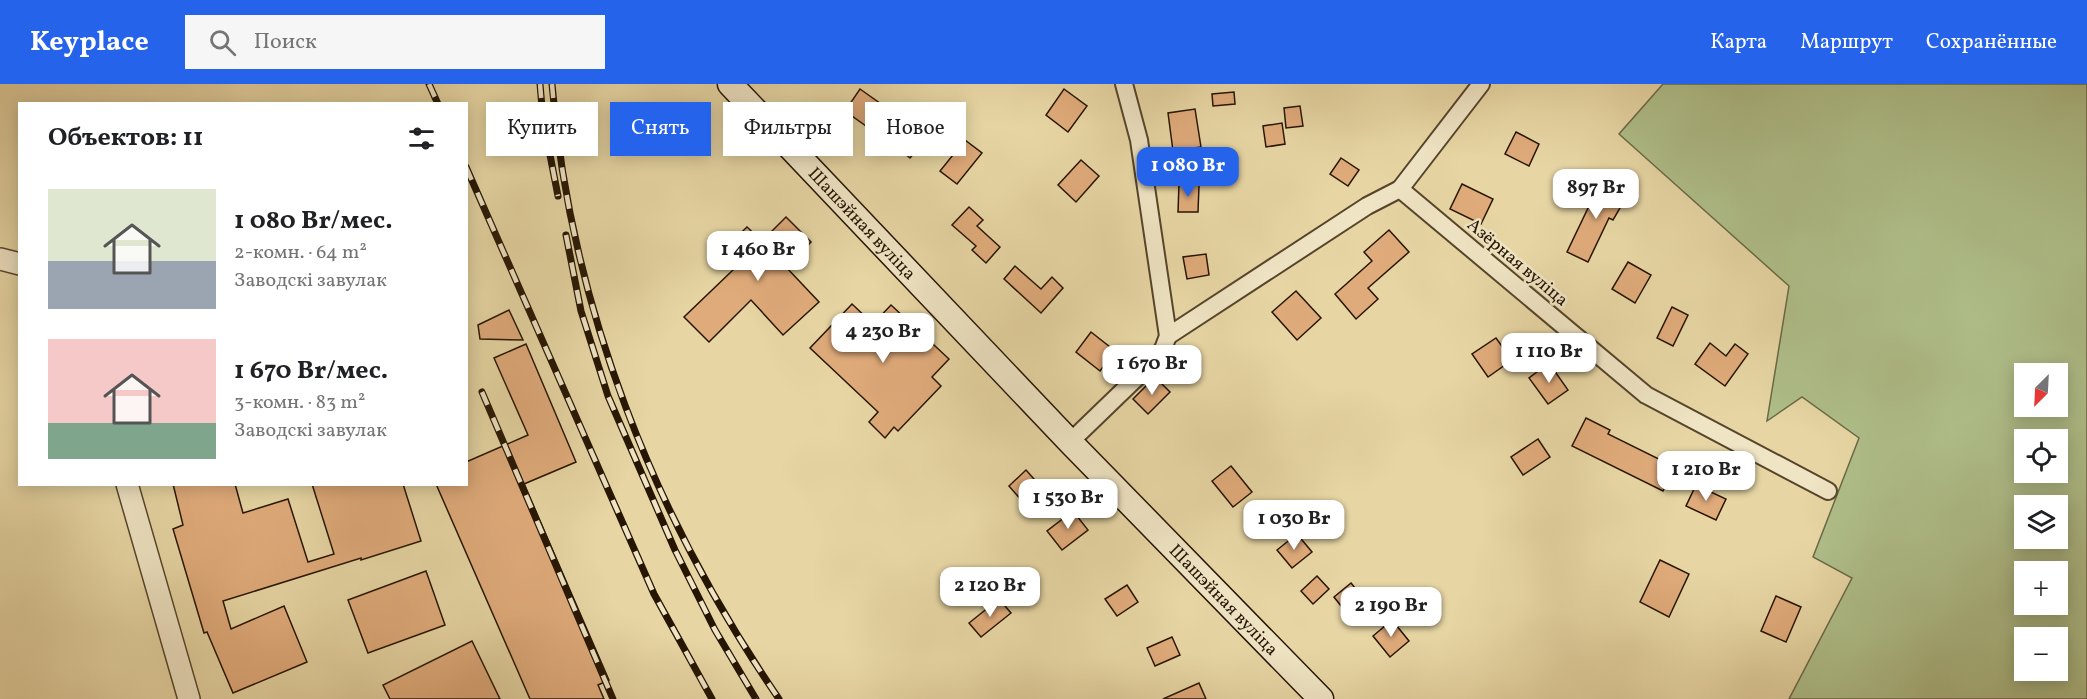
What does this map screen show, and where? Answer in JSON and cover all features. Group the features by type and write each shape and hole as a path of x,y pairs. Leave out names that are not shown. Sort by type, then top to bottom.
{"main road":[{"name":"Шашэйная вуліца","path":"730,84 1070,442 1321,699"}],"street":[{"path":"1070,442 1156,358 1163,350 1168,336 1139,140 1124,84"},
{"path":"1168,336 1367,206 1400,189 1481,84"},
{"name":"Азёрная вуліца","path":"1400,189 1646,395 1828,491"},
{"path":"0,259 18,264"},
{"path":"129,486 189,699"}],"green space":[{"path":"1663,84 2087,84 2087,699 1789,699 1852,578 1813,557 1859,438 1802,397 1767,421 1789,286 1619,134"}],"building":[{"path":"860,89 878,102 865,102 865,125 853,117 853,102 851,102"},
{"path":"1064,89 1087,106 1068,132 1046,115"},
{"path":"1234,92 1235,104 1213,106 1212,94"},
{"path":"1300,106 1303,126 1286,128 1284,108"},
{"path":"1195,109 1201,147 1173,151 1168,113"},
{"path":"1282,123 1285,144 1266,147 1263,126"},
{"path":"1516,132 1539,144 1529,166 1505,154"},
{"path":"966,141 982,153 957,184 940,171 952,156 966,156"},
{"path":"1341,158 1359,170 1348,186 1330,174"},
{"path":"1081,160 1099,176 1076,202 1058,185"},
{"path":"1600,180 1627,196 1613,220 1609,218 1588,262 1567,252 1589,206 1586,204"},
{"path":"1179,184 1199,185 1198,212 1178,212"},
{"path":"1462,184 1493,199 1481,224 1450,209"},
{"path":"969,207 983,220 977,226 1000,247 986,263 972,250 976,246 952,225"},
{"path":"786,217 811,242 786,267 819,302 783,335 751,300 709,342 684,317 734,269 719,254 747,227 762,241"},
{"path":"1389,230 1409,252 1368,288 1378,299 1356,319 1335,294 1372,261 1364,252"},
{"path":"1206,254 1209,275 1187,279 1183,257"},
{"path":"1628,262 1651,275 1635,303 1612,289"},
{"path":"1015,266 1041,289 1052,277 1063,288 1041,313 1004,279"},
{"path":"1296,291 1321,318 1297,340 1272,312"},
{"path":"852,304 873,324 891,305 949,359 932,377 941,386 898,431 894,427 885,438 869,422 878,412 810,348"},
{"path":"1672,307 1688,315 1673,346 1657,338"},
{"path":"509,310 523,340 480,339 478,325"},
{"path":"1091,332 1115,351 1100,371 1076,352"},
{"path":"1496,338 1512,360 1488,377 1472,354"},
{"path":"1710,343 1726,356 1735,344 1748,354 1725,386 1695,364"},
{"path":"526,344 576,462 524,484 609,680 598,685 604,699 530,699 437,486 468,486 468,461 528,435 494,358"},
{"path":"1549,363 1568,390 1548,404 1529,378"},
{"path":"1155,377 1170,392 1148,414 1133,399"},
{"path":"1586,418 1610,430 1608,434 1675,467 1663,491 1572,446"},
{"path":"1538,439 1550,457 1523,475 1511,457"},
{"path":"1231,466 1252,492 1233,507 1212,481"},
{"path":"1026,470 1041,487 1023,502 1009,486"},
{"path":"1696,485 1726,499 1716,520 1686,506"},
{"path":"173,486 236,486 243,513 288,499 308,562 334,554 313,486 404,486 421,541 223,601 231,629 284,606 307,662 233,693 207,632 204,633 173,529 183,525"},
{"path":"1073,511 1088,530 1062,550 1047,531"},
{"path":"1297,534 1312,552 1292,568 1277,550"},
{"path":"1660,560 1689,574 1669,617 1640,602"},
{"path":"426,571 445,625 368,653 348,600"},
{"path":"1317,576 1329,589 1313,604 1301,591"},
{"path":"1351,583 1366,602 1349,616 1334,597"},
{"path":"1127,585 1138,602 1117,616 1105,599"},
{"path":"1776,596 1801,607 1786,642 1761,631"},
{"path":"999,599 1011,613 981,637 969,623"},
{"path":"1392,620 1409,641 1390,657 1373,636"},
{"path":"1172,637 1180,655 1155,666 1147,648"},
{"path":"472,641 500,699 390,699 383,685"},
{"path":"1199,683 1206,699 1163,699"}],"railway":[{"path":"429,84 437,102"},
{"path":"540,84 543,119 558,196"},
{"path":"552,84 562,166 577,248 599,328 625,406 657,483 693,557 734,629 779,699"},
{"path":"468,172 654,594 712,699"},
{"path":"566,235 581,311 608,396 675,550 715,630 756,699"},
{"path":"482,392 613,699"}]}
